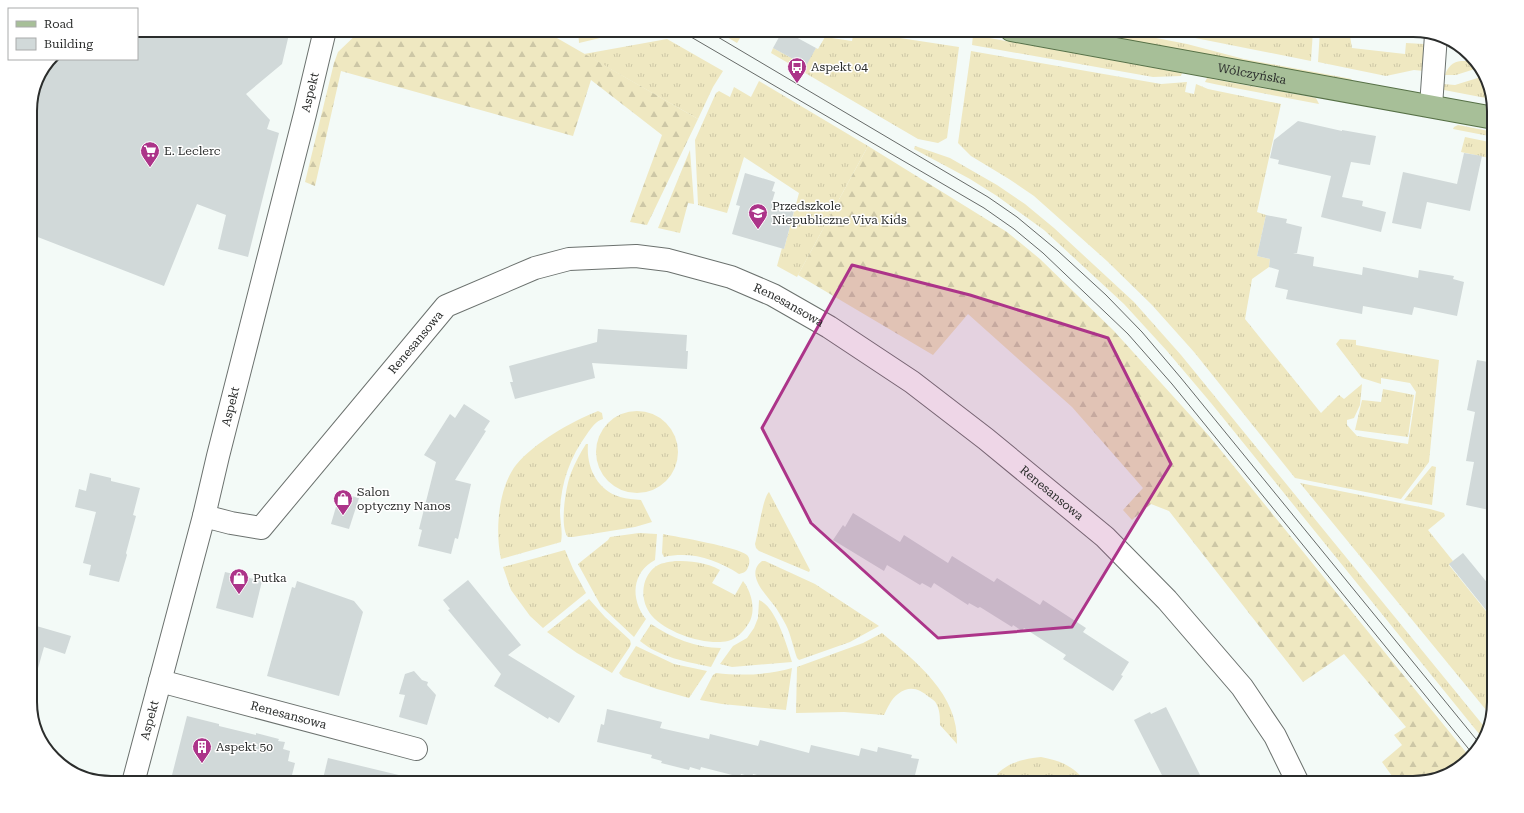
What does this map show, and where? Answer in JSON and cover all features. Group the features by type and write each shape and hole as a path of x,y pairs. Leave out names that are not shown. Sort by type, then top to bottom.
{"main road":[{"name":"Wólczyńska","path":"1052,37 1487,117"}],"street":[{"name":"Aspekt","path":"135,776 204,516 323,37"},
{"path":"1432,106 1435,42"},
{"name":"Renesansowa","path":"204,516 231,523 261,528 446,306 535,268 569,259 636,256 668,260 731,278 773,295 829,326 912,382 986,439 1058,498 1105,537 1137,568 1167,600 1242,687 1275,736 1295,776"},
{"name":"Renesansowa","path":"160,681 416,748"}],"highlighted area":[{"path":"852,265 970,295 1108,338 1171,464 1072,627 938,638 811,523 762,428"}],"green space":[{"path":"354,37 555,37 698,119 647,225 630,222 662,135 591,80 573,136 341,71 315,186 305,182 338,52"},
{"path":"579,37 604,37 579,43"},
{"path":"727,37 741,37 737,43"},
{"path":"825,37 852,41 853,37 893,37 959,47 947,138 938,143 918,139 771,53 773,48 805,65 816,48 818,49"},
{"path":"973,37 984,37 1182,73 1181,76 1153,77 972,45"},
{"path":"1104,37 1151,37 1187,44 1244,59 1352,79 1349,82"},
{"path":"1190,37 1313,37 1311,61"},
{"path":"1320,37 1350,37 1352,48 1405,54 1406,43 1424,44 1424,71 1414,70 1386,76 1318,62"},
{"path":"667,39 723,71 713,87 698,119 584,54"},
{"path":"971,51 1161,84 1187,82 1185,92 1194,94 1196,84 1208,89 1281,104 1257,212 1266,215 1257,256 1270,259 1269,267 1252,279 1245,319 1321,413 1339,395 1344,399 1362,384 1360,405 1354,418 1347,420 1347,425 1357,436 1408,444 1416,392 1410,383 1381,378 1381,384 1362,378 1336,344 1340,339 1356,340 1356,345 1439,360 1429,462 1401,499 1295,478 1194,352 1152,305 1107,261 1034,196 971,156 958,143"},
{"path":"1468,61 1474,69 1456,75 1445,75 1451,65 1456,62"},
{"path":"1207,78 1316,98 1319,104 1205,82"},
{"path":"1479,78 1486,98 1444,90 1443,84 1455,85"},
{"path":"759,81 868,146 797,277 777,266 782,248 784,249 799,193 744,157 727,213 698,205 695,140 716,93 719,91 730,97 734,87 751,97"},
{"path":"1458,125 1487,131 1487,136 1453,129"},
{"path":"1465,137 1487,142 1487,158 1461,152"},
{"path":"868,146 1007,232 1040,259 1114,331 1210,437 1466,753 1450,766 1432,773 1413,776 1392,776 1382,762 1402,745 1394,735 1406,727 1344,654 1303,682 1169,511 1151,504 1132,520 1123,510 1143,488 1072,407 968,314 933,355 798,275"},
{"path":"915,146 950,158 997,185 1025,204 1054,228 1134,302 1181,355 1483,725 1479,734 1211,403 1167,351 1124,304 1044,230 997,196 970,179 914,149"},
{"path":"690,150 694,204 688,203 680,233 658,228"},
{"path":"1383,389 1414,395 1408,437 1355,430 1362,400 1381,402"},
{"path":"598,411 602,413 603,419 598,421 590,429 581,443 571,461 564,480 560,511 562,530 561,542 501,559 498,536 500,510 505,486 516,465 533,448 543,441 576,421"},
{"path":"637,411 653,414 666,423 675,436 678,452 675,468 666,481 653,490 637,493 621,490 608,481 599,468 596,452 599,436 608,423 621,414"},
{"path":"586,444 588,444 591,469 599,483 612,494 628,499 641,500 652,522 635,527 568,537 565,532 564,524 564,506 567,487 574,466"},
{"path":"1432,466 1436,467 1432,505 1404,500"},
{"path":"1300,483 1444,513 1445,516 1428,530 1453,561 1449,565 1487,612 1486,710"},
{"path":"769,492 810,570 809,572 759,551 756,548 755,544 763,508"},
{"path":"639,533 657,534 655,560 647,565 642,571 636,586 637,603 646,619 634,637 601,606 578,564 610,537"},
{"path":"663,534 741,552 749,558 748,568 745,572 739,574 712,560 684,555 664,557 662,553"},
{"path":"565,550 586,593 543,628 530,616 511,590 503,567"},
{"path":"675,561 692,562 715,567 720,570 712,583 735,595 743,581 752,600 753,611 750,621 741,633 728,641 709,642 698,640 667,628 652,616 645,604 643,591 644,584 650,572 655,567 664,563"},
{"path":"762,561 815,584 879,626 850,642 799,660 786,625 777,609 758,583 755,572 757,566"},
{"path":"589,599 605,617 630,640 631,644 629,648 612,673 577,653 547,632"},
{"path":"759,600 771,610 776,618 792,662 732,667 720,664 733,646 747,638 754,628 758,618"},
{"path":"651,624 667,634 684,641 712,648 721,648 711,667 664,655 640,641"},
{"path":"882,633 921,668 943,695 951,710 956,726 957,744 940,725 940,716 936,702 922,692 914,689 902,691 893,698 884,715 844,712 796,713 797,667 863,643"},
{"path":"636,646 674,664 707,671 689,698 623,677 619,673"},
{"path":"792,668 786,710 722,704 700,700 713,675 716,673 754,674"},
{"path":"1041,757 1055,760 1072,768 1081,776 996,776 1006,767 1026,759"}],"building":[{"name":"E. Leclerc","path":"138,37 288,37 282,64 246,94 270,120 267,129 279,133 248,257 218,249 226,215 197,204 164,286 37,237 37,106 38,96 47,74 58,60 138,60"},
{"path":"779,37 796,37 816,48 806,66 773,48"},
{"path":"1298,121 1342,131 1376,136 1370,165 1351,162 1342,197 1363,201 1362,206 1386,212 1381,232 1321,217 1331,176 1278,164 1279,160 1270,158 1274,140"},
{"path":"1464,153 1482,156 1470,211 1427,202 1421,229 1392,223 1403,172 1457,184"},
{"path":"745,173 775,182 772,191 775,192 772,202 778,203 777,206 794,211 784,249 732,234 740,206 736,205"},
{"path":"1266,215 1287,219 1286,223 1302,227 1297,253 1293,253 1314,257 1313,266 1362,275 1363,267 1418,278 1419,270 1454,276 1453,279 1464,282 1457,316 1414,307 1412,315 1363,306 1362,314 1286,299 1288,290 1275,287 1279,270 1269,267 1270,259 1257,256"},
{"path":"598,329 687,335 687,369 592,363 595,378 515,399 510,382 513,382 509,366 597,342"},
{"path":"1477,360 1487,362 1487,510 1466,505 1474,462 1466,461 1475,412 1467,410"},
{"path":"464,404 490,421 484,430 486,431 455,480 471,484 458,539 455,538 451,554 418,546 422,530 419,529 436,462 424,455 450,414 455,418"},
{"path":"90,473 111,478 111,481 140,488 133,515 136,516 119,582 89,575 91,565 83,563 96,512 75,507 79,489 86,491"},
{"name":"Salon optyczny Nanos","path":"340,493 359,498 349,529 331,524"},
{"path":"853,513 900,542 904,535 948,563 952,556 994,582 997,578 1040,605 1043,600 1086,628 1083,632 1129,662 1121,675 1123,676 1113,691 1063,659 1066,655 1024,628 1022,631 1013,625 1012,627 980,607 978,608 969,603 968,605 934,583 931,588 922,583 920,585 887,565 884,571 833,540 843,525 845,527"},
{"path":"1463,553 1487,582 1487,611 1449,564"},
{"name":"Putka","path":"225,572 262,581 253,618 216,608"},
{"path":"468,580 521,645 508,655 575,696 559,723 549,717 548,719 494,686 501,674 448,610 450,609 443,600"},
{"path":"297,581 354,601 363,612 339,696 267,676 292,587 295,588"},
{"path":"37,626 71,636 65,654 44,647 37,672"},
{"path":"414,671 422,680 428,682 427,685 436,695 427,725 399,717 405,695 399,694 405,674"},
{"path":"1166,707 1200,776 1162,776 1134,720 1150,712 1151,714"},
{"path":"607,709 662,722 660,728 709,739 710,734 758,746 760,740 809,753 811,745 859,756 861,748 877,752 878,747 912,755 911,758 919,759 915,776 761,776 753,774 752,776 748,776 741,774 740,776 736,776 701,767 700,770 690,767 689,770 661,763 662,761 651,758 652,755 597,742 601,724 604,725"},
{"path":"187,716 219,724 219,726 279,739 278,741 285,742 283,749 290,751 288,761 295,763 292,776 172,776"},
{"path":"328,758 403,776 324,776"}],"tram line":[{"path":"691,37 984,208 1014,229 1043,253 1128,334 1172,384 1470,750"},
{"path":"718,37 988,197 1017,217 1058,251 1106,295 1142,332 1181,378 1477,740"}],"place":[{"name":"Aspekt 04","path":"797,84"},
{"name":"E. Leclerc","path":"150,168"},
{"name":"Przedszkole Niepubliczne Viva Kids","path":"758,230"},
{"name":"Salon optyczny Nanos","path":"343,516"},
{"name":"Putka","path":"239,595"},
{"name":"Aspekt 50","path":"202,764"}]}
